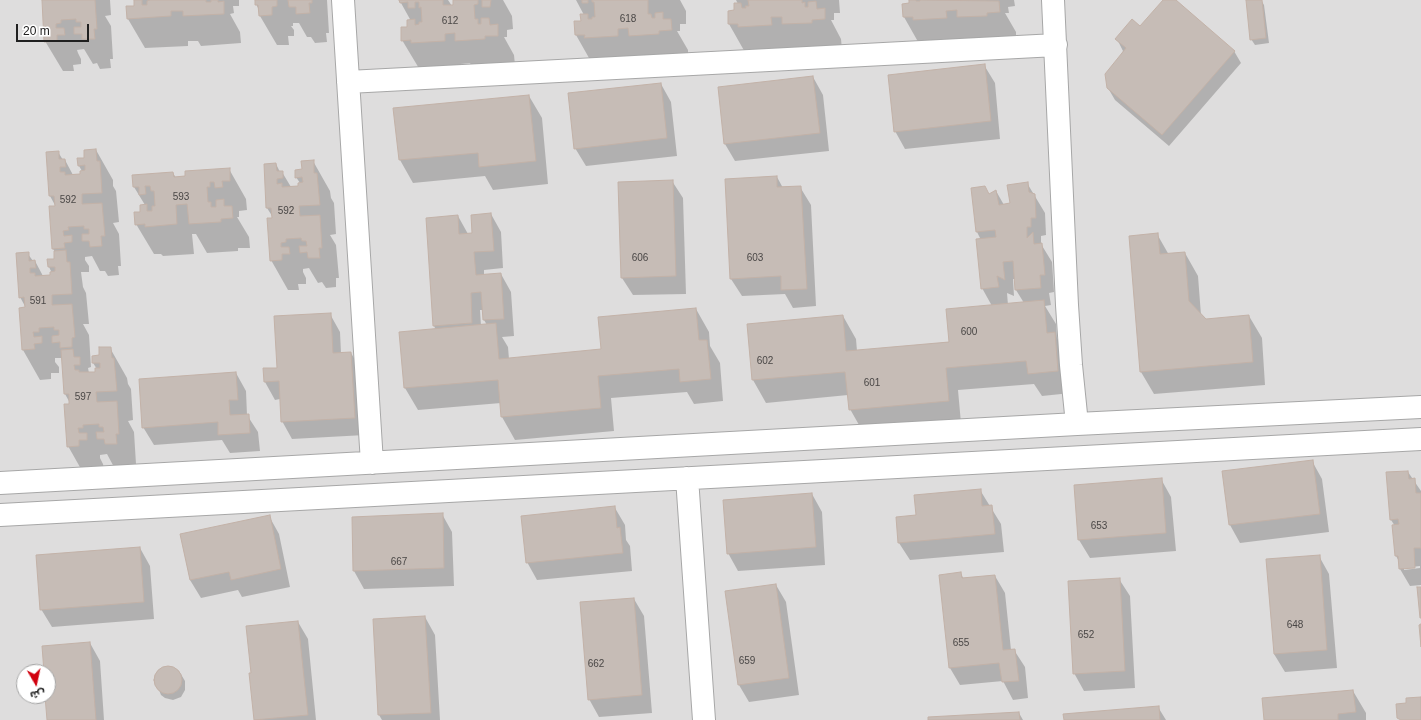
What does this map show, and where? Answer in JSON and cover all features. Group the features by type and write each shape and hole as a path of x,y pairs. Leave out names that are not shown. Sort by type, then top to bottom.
{"street":[{"path":"343,0 372,463"},
{"path":"1053,0 1067,305 1077,424"},
{"path":"348,82 1056,45"},
{"path":"0,484 1077,424 1421,407"},
{"path":"0,515 1421,439"},
{"path":"687,478 704,720"},
{"path":"90,479 92,510"}],"shaded area":[{"path":"0,0 1421,0 1421,720 0,720"}],"building":[{"path":"42,0 95,0 97,29 94,29 95,39 82,39 82,34 74,34 74,27 81,27 81,22 76,22 76,19 61,20 61,23 56,24 56,28 64,28 65,35 57,35 57,41 44,42"},
{"path":"134,0 142,0 142,5 147,5 147,1 150,0 206,0 206,2 211,2 211,0 218,0 218,2 224,1 224,14 183,16 183,11 171,11 171,16 127,19 126,6 134,6"},
{"path":"255,0 277,0 277,6 272,7 272,15 259,16 258,5 255,5"},
{"path":"288,0 312,0 312,3 309,3 310,13 296,14 296,7 289,7"},
{"path":"399,0 443,0 443,5 453,5 453,0 478,0 478,4 474,5 475,19 478,19 478,24 481,24 481,18 489,18 490,25 498,24 498,36 485,36 485,39 455,41 455,33 445,34 445,41 411,43 411,40 401,41 401,27 407,27 407,20 415,19 415,25 422,22 421,7 419,8 419,2 415,2 415,8 408,8 408,2 400,3"},
{"path":"482,0 491,0 490,7 482,7"},
{"path":"582,0 588,0 588,3 582,3"},
{"path":"592,0 648,0 648,14 651,14 652,18 655,18 655,13 663,12 663,19 671,19 672,30 659,31 659,34 629,36 628,28 618,29 618,36 584,38 585,35 575,35 574,21 581,21 580,14 588,14 588,19 595,17 594,2 592,2"},
{"path":"748,0 802,0 802,3 805,2 805,7 808,7 808,2 816,1 817,9 825,8 825,19 812,20 812,23 782,24 782,17 771,17 772,25 738,27 738,24 728,24 728,11 734,10 734,3 741,3 742,8 746,8 745,6 749,6"},
{"path":"909,0 999,1 1000,12 987,13 987,16 957,17 957,10 946,11 947,18 913,20 913,17 903,17 902,4 909,3"},
{"path":"1163,0 1176,0 1235,51 1162,135 1107,88 1105,74 1126,48 1115,39 1132,19 1140,26"},
{"path":"1246,0 1262,0 1266,38 1250,40"},
{"path":"985,64 991,121 894,132 888,75"},
{"path":"813,76 820,133 724,144 718,87"},
{"path":"661,83 667,138 574,149 568,93"},
{"path":"529,95 536,161 479,167 478,153 399,160 393,108"},
{"path":"96,149 97,161 100,161 102,193 82,194 82,204 102,203 105,236 101,236 102,246 90,247 89,241 82,241 82,234 89,234 89,229 84,229 84,226 68,227 69,230 63,231 64,236 72,235 72,242 64,243 65,248 52,249 49,206 55,206 54,196 49,196 46,152 59,151 59,159 65,159 66,167 60,167 60,172 65,172 65,175 80,174 80,171 85,170 85,165 78,166 77,158 84,158 84,150"},
{"path":"314,160 314,173 317,173 320,205 299,206 300,216 320,215 322,248 319,248 320,258 308,258 307,252 300,253 299,246 307,246 306,241 302,241 301,238 286,239 286,242 281,243 281,247 289,247 290,254 282,254 282,260 270,261 267,218 272,218 271,208 266,208 264,164 276,163 277,171 283,171 283,178 277,179 277,184 282,183 282,187 298,186 298,183 303,182 302,177 295,178 295,170 302,169 301,161"},
{"path":"230,168 230,181 222,181 223,187 215,188 214,182 210,182 210,187 207,187 208,202 211,202 211,207 216,207 216,200 224,199 224,206 232,206 233,218 221,219 221,222 189,224 187,204 176,205 177,224 145,227 145,224 135,225 134,212 140,212 140,205 147,204 147,211 152,211 152,206 155,206 154,191 151,191 150,186 145,186 146,194 139,195 139,187 133,187 132,175 173,172 174,177 185,176 185,171"},
{"path":"777,176 777,187 801,186 807,289 781,290 781,276 730,279 725,179"},
{"path":"673,180 676,276 621,278 618,182"},
{"path":"1028,182 1029,192 1035,194 1036,218 1031,218 1031,227 1027,227 1027,238 1033,232 1034,244 1042,243 1045,275 1040,275 1041,288 1015,290 1013,261 1003,262 1005,280 997,276 999,287 981,289 976,239 996,237 995,230 976,232 971,188 985,186 989,194 996,190 999,205 1010,203 1007,185"},
{"path":"491,213 494,251 474,252 476,275 501,273 504,319 483,320 481,292 471,293 472,323 433,326 426,218 458,215 459,234 472,233 471,215"},
{"path":"1158,233 1160,254 1185,252 1189,301 1206,319 1249,315 1253,362 1140,372 1129,236"},
{"path":"66,250 67,262 70,262 72,294 52,295 52,305 72,304 75,337 72,338 72,347 60,348 60,342 52,343 52,336 59,335 59,330 54,330 54,327 39,328 39,332 33,332 34,337 42,336 42,343 34,344 35,349 22,350 19,308 25,307 24,297 19,298 16,253 29,252 29,261 35,260 36,268 30,268 30,273 35,273 35,276 50,275 50,272 55,271 55,267 48,267 47,259 54,259 54,251"},
{"path":"1044,300 1047,333 1055,332 1058,371 1028,374 1026,361 946,368 949,401 849,410 845,372 752,380 747,324 843,315 846,351 949,342 946,309"},
{"path":"696,308 699,340 707,340 711,379 680,382 679,369 598,376 601,408 501,417 498,380 404,388 399,332 496,323 499,359 601,349 598,317"},
{"path":"331,313 333,353 351,352 355,418 281,422 279,381 264,382 263,368 277,368 274,316"},
{"path":"99,347 111,347 112,358 114,358 117,391 96,392 97,402 117,401 119,434 116,434 117,444 105,444 104,439 97,439 96,432 104,432 103,427 99,427 99,424 83,425 83,428 78,428 79,433 87,433 87,440 79,440 79,446 67,447 64,404 69,404 69,394 64,394 61,350 73,349 74,357 80,357 80,365 74,365 75,370 79,370 79,372 95,372 95,368 100,368 100,363 92,363 92,356 99,355"},
{"path":"236,372 238,400 229,400 230,415 249,414 250,433 218,435 218,422 142,428 139,379"},
{"path":"1313,460 1320,514 1229,525 1222,471"},
{"path":"1408,471 1409,479 1415,478 1416,493 1421,493 1421,548 1414,548 1415,568 1399,569 1398,556 1395,556 1392,525 1399,524 1398,519 1390,520 1386,472"},
{"path":"1162,478 1166,533 1078,540 1074,485"},
{"path":"981,489 982,506 992,505 995,534 898,543 896,517 916,515 914,495"},
{"path":"812,493 816,547 727,554 723,500"},
{"path":"615,506 617,528 620,527 623,553 526,563 521,516"},
{"path":"443,513 444,568 353,571 352,517"},
{"path":"270,515 281,569 231,580 229,572 190,580 180,534"},
{"path":"140,547 144,602 40,610 36,555"},
{"path":"1320,555 1327,650 1274,654 1266,559"},
{"path":"961,572 962,578 995,575 1003,650 1015,649 1019,681 1002,682 999,663 949,668 939,575"},
{"path":"1120,578 1125,671 1073,674 1068,581"},
{"path":"776,584 789,678 738,685 725,591"},
{"path":"1417,587 1421,587 1421,618 1420,618"},
{"path":"634,598 642,695 588,700 580,602"},
{"path":"425,616 431,713 378,715 373,619"},
{"path":"298,621 308,715 254,720 246,626"},
{"path":"1421,624 1421,647 1419,625"},
{"path":"90,642 96,720 47,720 46,704 56,704 56,664 43,664 42,646"},
{"path":"168,666 174,667 178,670 181,674 181,686 178,690 174,693 168,694 162,693 158,690 155,686 154,680 155,674 158,670 162,667"},
{"path":"1353,690 1356,712 1338,714 1338,720 1264,720 1262,698"},
{"path":"1421,697 1421,720 1401,720 1397,718 1396,704 1406,703 1406,698"},
{"path":"1159,706 1160,720 1064,720 1063,714"},
{"path":"1019,712 1020,720 928,720 928,717"}]}
